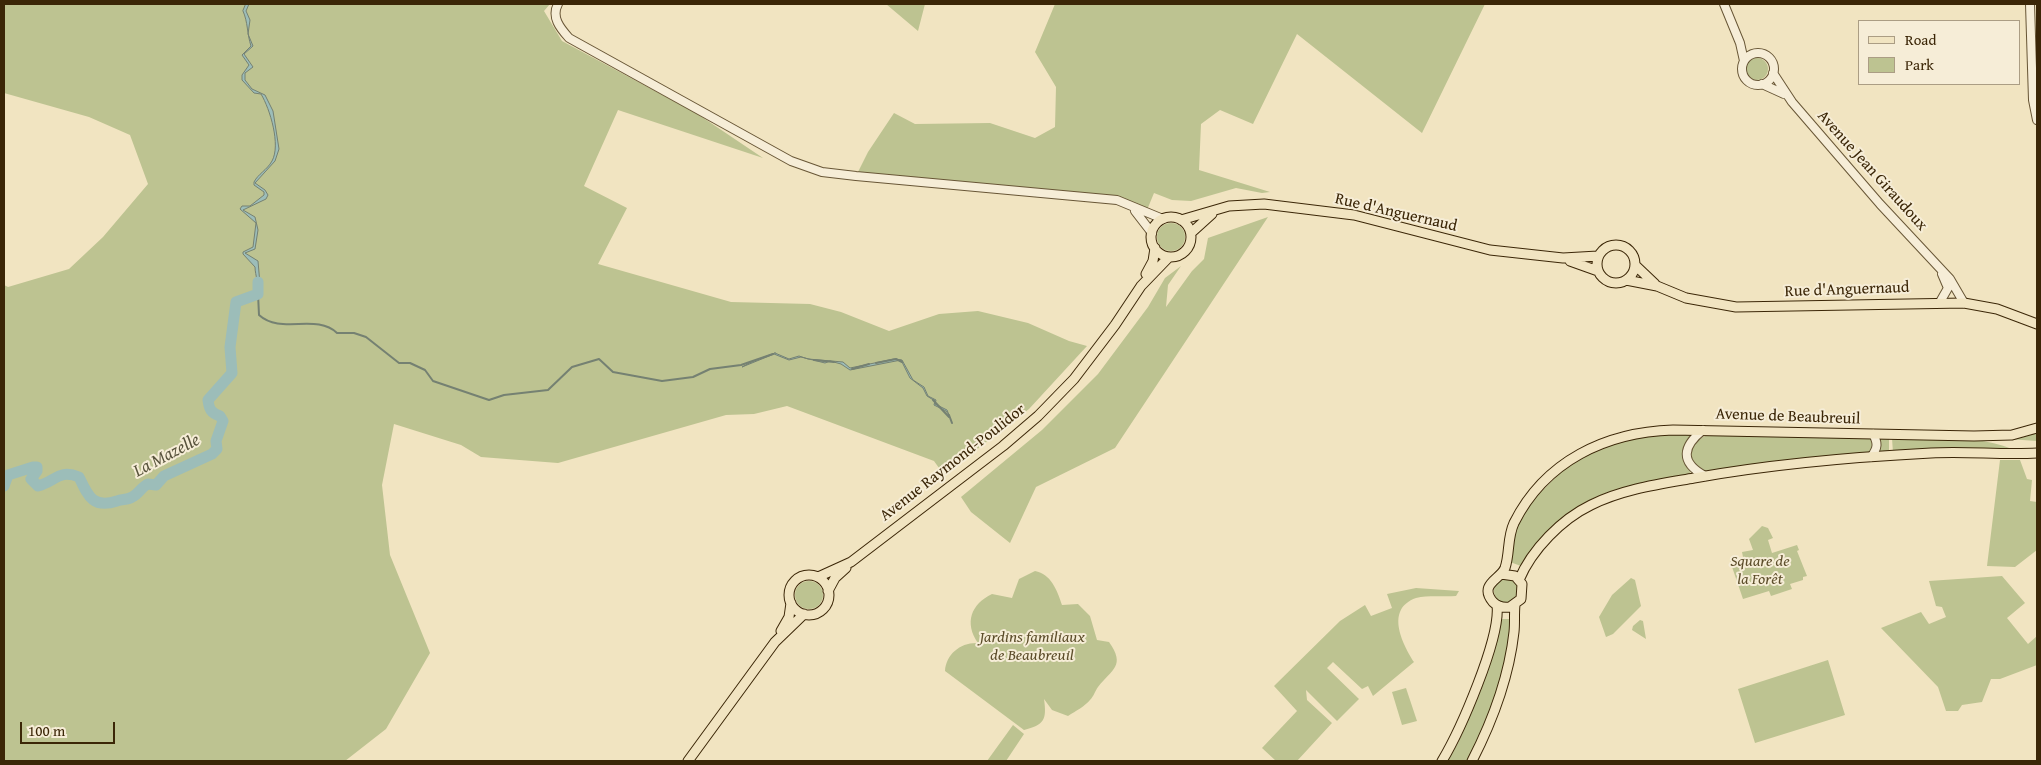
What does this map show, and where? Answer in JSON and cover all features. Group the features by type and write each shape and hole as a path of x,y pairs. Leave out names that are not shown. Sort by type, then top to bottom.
{"main road":[{"name":"Rue d'Anguernaud","path":"1181,220 1229,206 1264,204 1354,215 1490,250 1563,258 1598,256 1607,246 1619,245 1630,251 1635,265 1657,286"},
{"name":"Rue d'Anguernaud","path":"1191,233 1204,219 1221,209"},
{"path":"1172,217 1181,220 1187,225 1191,233 1190,242 1185,251 1169,257 1161,254 1155,248 1152,233 1156,225 1163,219 1172,217"},
{"name":"Avenue Raymond-Poulidor","path":"828,591 835,578 851,562 1003,446 1038,416 1074,379 1115,325 1141,286 1153,261 1155,248"},
{"path":"1598,256 1598,271"},
{"name":"Avenue Raymond-Poulidor","path":"1141,286 1169,257"},
{"name":"Rue d'Anguernaud","path":"1563,258 1598,271 1606,280 1611,282 1626,280 1657,286 1686,298 1736,307 1964,303 1997,309 2037,324"},
{"path":"1626,280 1632,274 1635,265"},
{"name":"Avenue de Beaubreuil","path":"1442,761 1453,742 1476,688 1496,624 1497,605 1492,601 1489,591 1492,581 1505,569 1508,544 1515,522 1534,492 1553,472 1574,456 1614,438 1645,430 1974,436 2012,434 2037,428"},
{"path":"1519,580 1527,564 1549,538 1586,507 1622,493 1766,466 1930,453 2037,453"},
{"name":"Avenue Raymond-Poulidor","path":"818,578 851,562"},
{"path":"1472,761 1485,737 1500,696 1514,634 1515,605 1523,594 1519,580 1511,574 1501,574"},
{"path":"688,761 775,642 789,616 790,592 795,581 806,575 818,578 826,585 828,600 823,609 816,613 804,614 796,610 791,603"},
{"path":"1497,605 1506,608 1515,605"},
{"path":"775,642 804,614"}],"street":[{"path":"558,4 555,9 558,25 569,38 791,162 822,172 1061,193 1117,200 1132,208 1163,219"},
{"path":"1724,4 1740,43 1744,61 1742,70 1746,78 1753,84 1762,84 1769,80 1773,73 1773,66 1769,58 1756,53 1740,43"},
{"path":"2030,4 2033,100 2037,120"},
{"path":"1744,61 1756,53"},
{"name":"Avenue Jean Giraudoux","path":"1773,73 1786,95 1956,286 1964,303"},
{"name":"Avenue Jean Giraudoux","path":"1762,84 1774,87 1786,95"},
{"path":"1132,208 1152,233"},
{"name":"Avenue Jean Giraudoux","path":"1937,266 1948,288 1940,302"},
{"name":"Avenue de Beaubreuil","path":"1703,430 1690,441 1687,452 1689,463 1705,476"},
{"name":"Avenue de Beaubreuil","path":"1871,457 1876,450 1877,444 1873,434"}],"green space":[{"path":"4,4 550,4 544,11 562,41 696,113 763,158 618,110 584,186 627,208 598,264 731,302 810,304 841,312 889,331 939,314 978,311 1028,323 1069,341 1087,346 1029,409 944,475 934,461 787,406 754,414 726,415 558,463 481,457 461,445 394,424 382,485 390,555 430,653 386,729 345,761 4,761 4,285 8,287 69,269 103,237 148,184 130,135 89,117 4,93"},
{"path":"886,4 925,4 918,31"},
{"path":"1055,4 1485,4 1422,133 1297,34 1253,124 1220,110 1201,124 1199,170 1270,192 1262,193 1236,188 1191,201 1172,200 1154,193 1147,210 1117,200 856,176 868,152 894,113 915,124 990,123 1035,138 1055,127 1056,87 1035,52"},
{"path":"1757,58 1765,61 1768,69 1765,77 1757,80 1749,77 1746,69 1749,61"},
{"path":"1268,217 1115,448 1036,487 1010,543 971,512 961,497 1042,430 1098,374 1148,307 1165,278 1181,266 1168,285 1166,307 1192,271 1204,259 1208,238"},
{"path":"1171,223 1181,227 1185,237 1181,247 1171,251 1161,247 1157,237 1161,227"},
{"path":"2037,430 2037,441 1993,438"},
{"path":"1658,433 1695,434 1688,444 1685,453 1691,474 1621,488 1588,501 1573,510 1559,522 1521,566 1510,562 1517,526 1532,501 1567,466 1598,447"},
{"path":"1710,434 1867,437 1875,443 1873,451 1868,453 1702,471 1693,463 1690,453 1696,440"},
{"path":"1879,438 1889,438 1889,452 1878,453 1881,447"},
{"path":"1892,438 1968,439 1998,444 2012,449 1893,453"},
{"path":"2000,460 2020,460 2027,479 2032,480 2030,501 2037,502 2037,550 2015,567 1987,566"},
{"name":"Square de la Forêt","path":"1762,526 1768,528 1773,538 1768,540 1772,553 1797,545 1799,550 1797,551 1807,576 1803,577 1803,580 1790,584 1792,589 1771,596 1769,591 1743,599 1730,561 1743,557 1742,552 1753,550 1749,539"},
{"name":"Jardins familiaux de Beaubreuil","path":"1035,571 1049,579 1062,605 1078,604 1090,616 1097,640 1109,642 1114,650 1117,662 1112,671 1083,706 1068,716 1052,710 1044,699 1045,712 1043,720 1040,724 1024,730 945,671 948,659 955,650 972,643 978,643 971,628 971,621 972,615 979,603 992,594 1012,598 1019,579"},
{"path":"2002,576 2025,603 2007,618 2028,644 2037,636 2037,665 2000,679 1991,679 1982,702 1962,705 1958,711 1946,711 1938,687 1881,628 1921,612 1929,624 1946,617 1942,607 1936,606 1929,581"},
{"path":"1631,578 1635,580 1641,606 1613,634 1606,637 1599,617 1612,595"},
{"path":"1506,579 1515,582 1518,591 1515,600 1506,603 1497,600 1494,591 1497,582"},
{"path":"809,581 819,585 823,595 819,605 809,609 799,605 795,595 799,585"},
{"path":"1416,588 1459,591 1456,596 1416,598 1407,603 1401,610 1399,627 1401,636 1414,662 1373,696 1368,686 1362,689 1333,662 1327,668 1359,699 1337,721 1306,690 1307,700 1332,723 1297,761 1276,761 1262,748 1297,711 1274,686 1340,621 1365,605 1371,616 1392,608 1387,594"},
{"path":"1501,619 1512,619 1510,638 1502,674 1490,709 1468,761 1447,761 1458,743 1481,690"},
{"path":"1640,620 1643,621 1646,639 1632,630 1633,626"},
{"path":"1828,660 1845,715 1755,743 1738,689"},
{"path":"1406,688 1417,721 1402,725 1392,692"},
{"path":"1013,725 1024,734 1006,761 987,761"}],"water":[{"path":"246,4 249,4 246,11 250,20 248,33 243,11"},
{"path":"248,35 253,46 244,54 253,67 245,73 245,80 252,89 265,95 273,111 279,149 275,161 255,183 265,190 268,195 266,199 243,210 255,217 258,230 255,249 245,253 258,261 261,296 257,295 255,267 243,254 243,252 253,247 256,223 240,209 242,206 250,206 264,195 264,192 254,185 254,182 272,161 275,137 271,118 261,94 254,93 242,80 242,75 249,65 242,55 251,46"},
{"path":"775,353 789,359 799,356 805,358 789,360 774,354 742,367 754,361"},
{"path":"810,359 843,362 850,368 894,359 902,360 913,380 924,387 928,396 936,400 935,404 947,410 949,415 946,411 934,405 935,401 927,396 923,388 910,378 901,360 850,370 841,364 830,361 825,363"}],"waterway":[{"name":"La Mazelle","path":"4,486 8,475 37,467 37,471 31,479 38,486 62,475 72,475 79,477 92,499 97,502 109,503 130,498 146,485 156,485 164,476 212,454 217,449 216,441 223,421 220,416 214,414 211,410 208,400 232,373 230,347 236,302 258,294 258,282"},
{"path":"258,294 259,315 268,321 319,325 329,327 337,333 354,333 366,337 399,363 410,363 425,370 433,381 489,400 504,395 548,390 572,367 599,359 613,372 662,381 693,377 710,369 741,365 773,354"},
{"path":"876,363 896,359 902,362"},
{"path":"814,360 834,362"},
{"path":"852,369 869,364"},
{"path":"933,400 949,417 949,415 952,423"}]}
